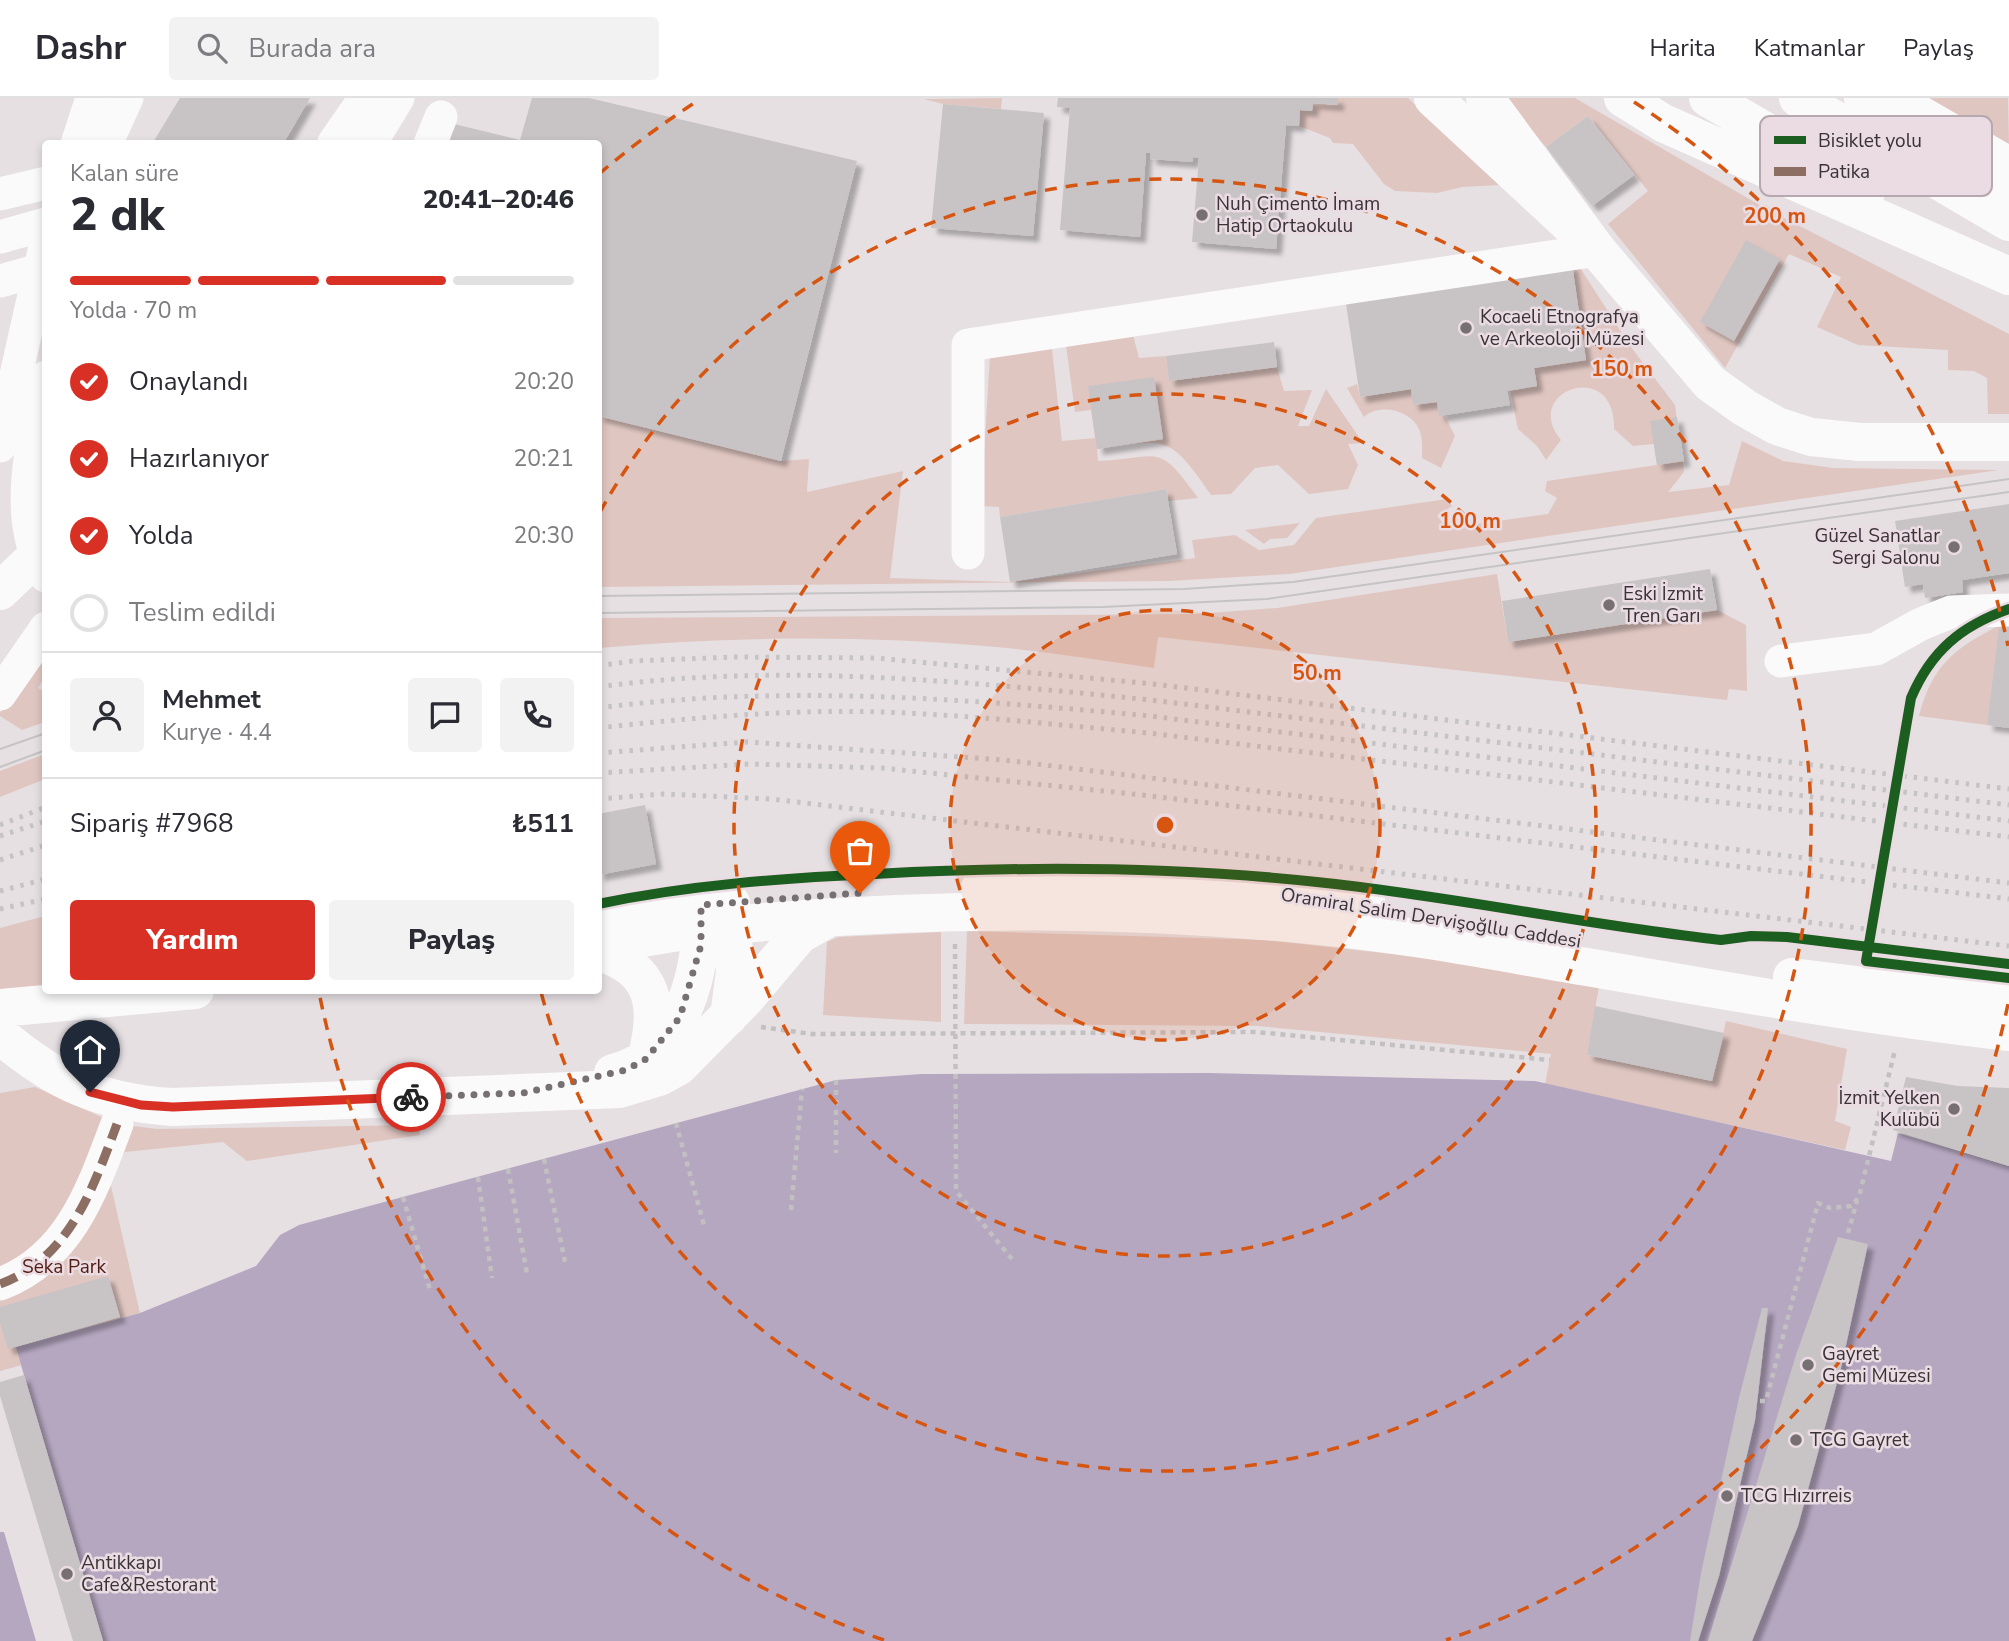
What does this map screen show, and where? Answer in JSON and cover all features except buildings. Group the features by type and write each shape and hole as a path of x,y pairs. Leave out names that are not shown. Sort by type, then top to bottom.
{"main road":[{"path":"316,140 341,98"},
{"path":"339,140 368,98"},
{"path":"1433,98 1597,250"},
{"path":"1485,98 1597,250 1710,383 1777,426 1811,437 1860,442 2009,442"},
{"path":"1623,98 1663,123 1760,166"},
{"path":"1709,98 1760,128"},
{"path":"1798,98 1829,116"},
{"path":"1863,98 1890,116"},
{"path":"1891,98 1922,116"},
{"path":"1992,156 2009,166"},
{"path":"1992,183 2009,194"},
{"path":"1829,196 2009,275"},
{"path":"1875,196 2009,275"},
{"path":"1965,196 2009,222"},
{"path":"0,591 42,551"},
{"name":"Oramiral Salim Dervişoğllu Caddesi","path":"717,915 888,891 1067,886 1281,894 1425,914 1811,981 2009,1004"},
{"name":"Oramiral Salim Dervişoğllu Caddesi","path":"602,919 717,915 827,919 1121,914 1340,928 1425,939 1839,1011 2009,1032"},
{"path":"602,945 717,915"},
{"path":"717,915 735,972 741,1020"},
{"path":"523,1093 626,1070 646,1059 680,1017 699,956 717,915"},
{"path":"0,1035 48,1073 105,1098 141,1105 173,1107 601,1091 640,1084 679,1066 741,1020 799,935 827,919"},
{"path":"602,953 631,966 647,985 654,1009 652,1037 646,1059"},
{"path":"0,1008 152,994"}],"street":[{"path":"78,140 92,98"},
{"path":"108,140 127,98"},
{"path":"372,140 398,98"},
{"path":"0,194 42,184"},
{"path":"0,237 42,225"},
{"path":"968,553 968,345 1597,250"},
{"path":"0,281 42,257"},
{"path":"0,446 42,260"},
{"path":"42,402 26,503 29,540 42,568"},
{"path":"1780,661 1876,649 1951,612 1971,609 1999,613 2009,610"},
{"path":"0,694 42,634"},
{"path":"0,1284 37,1266 66,1236 82,1209 117,1124"}],"path":[{"path":"955,932 953,1033 956,1191 1012,1259"},
{"path":"1848,1233 1903,1019"},
{"path":"741,1020 812,1034 1256,1032 1549,1060"},
{"path":"836,1080 836,1153"},
{"path":"791,1210 802,1089"},
{"path":"676,1123 705,1229"},
{"path":"544,1158 565,1262"},
{"path":"508,1169 527,1274"},
{"path":"478,1177 492,1278"},
{"path":"403,1197 430,1290"},
{"path":"1760,1401 1766,1401 1818,1203 1842,1208 1852,1206 1859,1197"}],"green space":[{"path":"1002,98 1001,109 943,104 924,99"},
{"path":"1338,98 1408,98 1500,185 1462,187 1437,193 1395,191 1384,184 1353,144 1333,143 1330,138 1299,126 1300,110 1312,111 1313,103 1337,105"},
{"path":"1503,98 1575,98 1763,207 2009,334 2009,414 1988,414 1987,378 1974,371 1948,370 1948,350 1858,345 1817,327 1841,277 1789,254 1725,368 1608,224 1648,191 1588,116 1546,147"},
{"path":"1925,98 2008,98 2009,147 1992,137 1992,116 1956,116"},
{"path":"1577,263 1631,347 1675,405 1684,472 1668,492 1729,485 1742,441 1783,461 1833,468 1999,470 1289,574 1169,581 602,587 602,417 781,461 809,459 807,492 903,471 890,578 1010,582 1195,558 1192,540 1235,535 1259,550 1294,545 1316,518 1447,499 1452,506 1437,516 1447,528 1548,514 1557,498 1545,491 1547,481 1657,465 1654,444 1633,446 1614,429 1611,407 1601,393 1587,388 1573,389 1560,396 1552,407 1552,423 1561,440 1546,460 1537,446 1518,429 1510,390 1537,386 1534,368 1586,360 1572,264"},
{"path":"1133,335 1139,358 1166,356 1169,381 1277,367 1284,391 1312,390 1298,426 1309,426 1326,389 1363,443 1348,444 1358,465 1348,489 1309,494 1278,465 1255,468 1231,494 1211,495 1175,451 1165,445 1139,443 1097,449 1098,461 1147,456 1165,460 1198,498 1169,501 1166,489 1000,517 999,507 981,506 990,355 1052,349 1062,441 1095,438 1091,410 1075,412 1066,345"},
{"path":"1357,384 1360,397 1411,389 1414,405 1492,393 1443,401 1445,416 1455,436 1441,468 1422,458 1420,432 1415,422 1402,413 1386,410 1378,410 1364,417 1347,388"},
{"path":"1300,523 1287,538 1270,539 1264,544 1245,530"},
{"path":"1497,574 1508,642 1717,610 1746,625 1747,691 1729,689 1727,700 1158,637 1154,668 1016,649 897,640 748,639 602,648 602,618 1196,614 1277,608"},
{"path":"2000,625 1987,725 1919,716 1924,698 1938,671 1958,650"},
{"path":"42,650 42,682 38,688 42,690 42,723 22,730 0,716"},
{"path":"42,755 42,780 0,797 0,771"},
{"path":"42,917 42,987 0,992 0,928"},
{"path":"967,931 1265,940 1428,958 1599,987 1587,1055 1712,1081 1726,1021 1847,1049 1835,1121 1851,1127 1845,1150 1545,1084 1551,1054 1258,1026 964,1024"},
{"path":"941,932 941,1022 823,1015 827,942 838,937"},
{"name":"Seka Park","path":"35,1087 117,1124 157,1129 419,1125 420,1135 247,1161 223,1142 125,1152 108,1173 140,1313 17,1346 21,1365 0,1371 0,1093"}],"shaded area":[{"path":"1209,1073 1535,1081 1891,1161 1898,1133 2009,1166 2009,1641 0,1641 0,1371 21,1365 16,1347 140,1313 256,1266 280,1235 299,1225 836,1080 922,1074"}],"pier":[{"path":"21,1365 103,1641 36,1641 4,1532 0,1532 0,1371"}],"tram line":[{"path":"602,596 1184,589 1293,582 2009,479"},
{"path":"602,613 1103,607 1267,599 2009,492"},
{"path":"0,749 42,734"},
{"path":"0,767 42,751"}],"railway":[{"path":"602,665 632,661 735,657 876,658 1153,684 2009,789"},
{"path":"602,687 736,676 806,675 944,681 1151,700 2009,805"},
{"path":"602,708 736,697 805,696 1012,704 1150,716 2009,821"},
{"path":"602,728 812,712 881,712 981,718 1148,733 2009,837"},
{"path":"602,753 747,742 1004,760 2009,883"},
{"path":"602,773 750,764 882,768 1142,795 2009,899"},
{"path":"602,799 663,794 771,799 2009,946"},
{"path":"0,825 42,809"},
{"path":"0,836 42,822"},
{"path":"0,860 42,846"},
{"path":"0,891 42,880"},
{"path":"0,909 42,900"}],"marked path":[{"path":"0,1284 24,1272 44,1257 61,1239 88,1196 117,1124"}],"cycle path":[{"path":"2009,609 1976,623 1950,642 1928,667 1911,698 1866,961 2009,978"},
{"path":"602,903 701,887 805,878 930,871 1151,870 1262,877 1368,888 1721,940 1751,936 1787,937 2009,964"}],"way so far":[{"path":"411,1097 523,1093 626,1070 646,1059 669,1034 680,1017 699,956 701,905 860,893"}],"place":[{"name":"Nuh Çimento İmam Hatip Ortaokulu","path":"1202,215"},
{"name":"Kocaeli Etnografya ve Arkeoloji Müzesi","path":"1466,328"},
{"name":"Güzel Sanatlar Sergi Salonu","path":"1954,547"},
{"name":"Eski İzmit Tren Garı","path":"1609,605"},
{"name":"İzmit Yelken Kulübü","path":"1954,1109"},
{"name":"Gayret Gemi Müzesi","path":"1808,1365"},
{"name":"TCG Gayret","path":"1796,1440"},
{"name":"TCG Hızırreis","path":"1727,1496"},
{"name":"Antikkapı Cafe&Restorant","path":"67,1574"}],"route":[{"path":"90,1092 105,1098 141,1105 173,1107 411,1097"}]}
